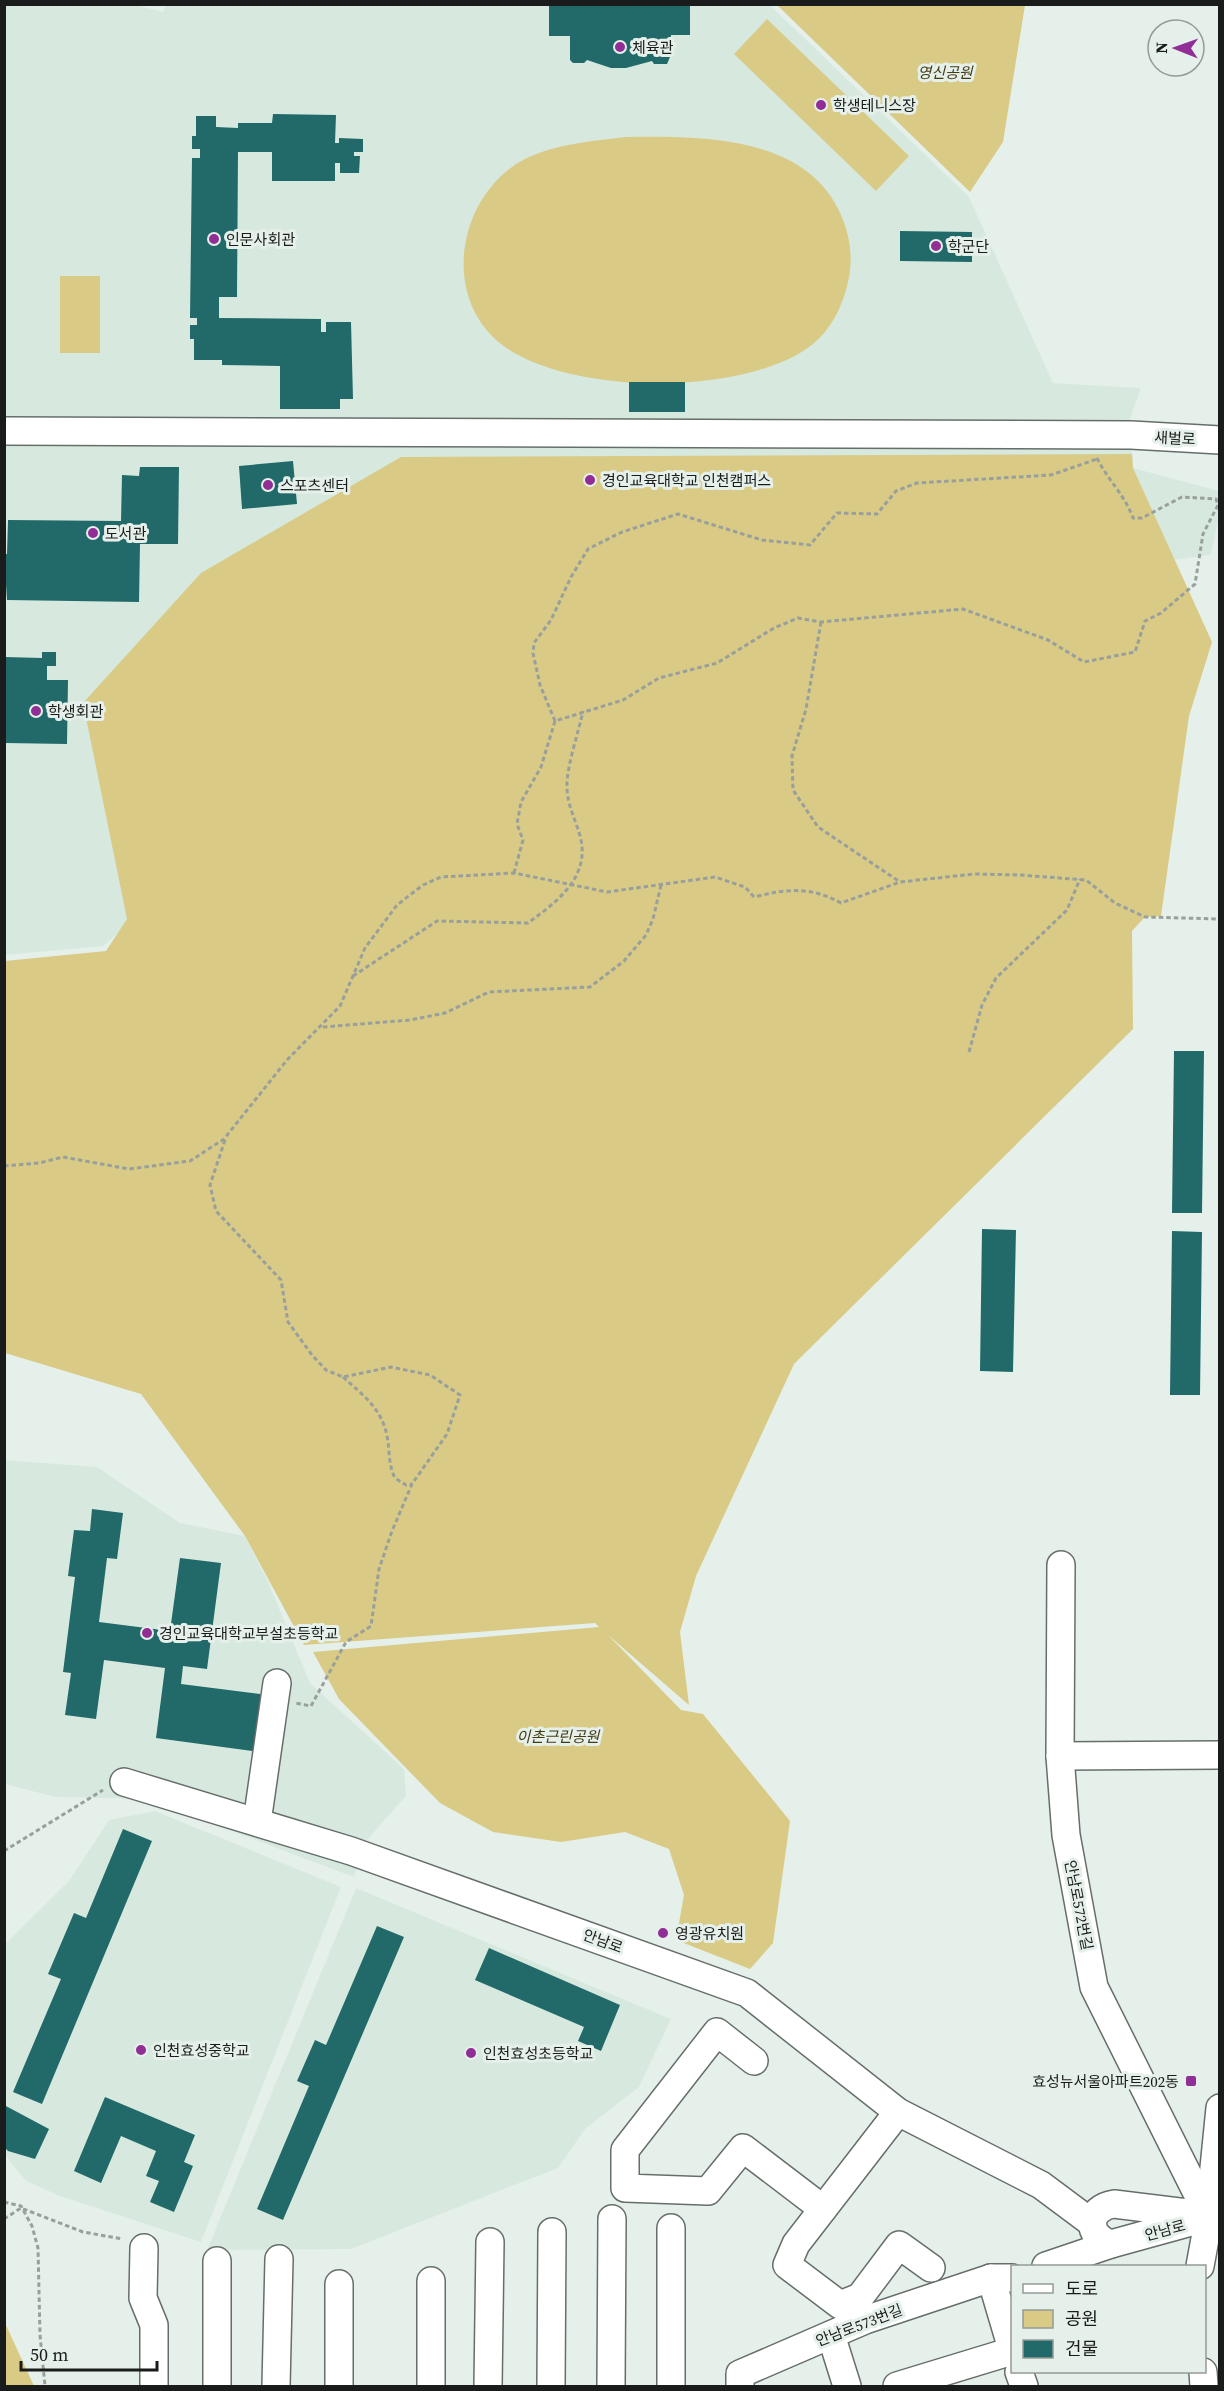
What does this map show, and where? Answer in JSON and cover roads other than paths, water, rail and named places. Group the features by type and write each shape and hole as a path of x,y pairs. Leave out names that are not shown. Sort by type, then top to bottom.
{"street":[{"name":"새벌로","path":"4,431 1092,447 1131,435 1220,440"},
{"name":"안남로572번길","path":"1061,1565 1060,1756 1066,1835 1094,1987 1214,2217"},
{"path":"257,1822 276,1691"},
{"path":"1060,1756 1220,1755"},
{"name":"안남로","path":"124,1782 360,1854 747,1993 898,2112 1041,2185 1092,2223 1095,2234 1102,2241 1116,2243 1214,2217"},
{"path":"754,2061 717,2032 625,2150 625,2188 708,2191 743,2148 823,2209"},
{"path":"1200,2265 1214,2217 1220,2108"},
{"path":"898,2112 796,2244 787,2265 840,2305 860,2297 899,2245 931,2268"},
{"name":"안남로","path":"1041,2185 1118,2206 1214,2217"},
{"path":"1092,2223 1096,2213 1105,2206 1118,2206"},
{"name":"안남로","path":"1116,2243 1129,2236 1132,2225 1129,2214 1118,2206"},
{"path":"611,2386 612,2220"},
{"path":"671,2228 671,2386"},
{"path":"551,2386 552,2232"},
{"path":"488,2386 489,2242"},
{"path":"1049,2265 1116,2243"},
{"path":"144,2248 143,2298 154,2325 154,2386"},
{"path":"276,2386 279,2259"},
{"path":"217,2261 217,2386"},
{"name":"안남로573번길","path":"740,2386 740,2374 865,2320 1002,2278 1011,2343"},
{"path":"431,2281 431,2386"},
{"path":"339,2284 339,2386"},
{"path":"831,2335 847,2386"},
{"name":"안남로573번길","path":"897,2386 1011,2350"}],"place":[{"name":"체육관","path":"620,47"},
{"name":"학생테니스장","path":"821,105"},
{"name":"인문사회관","path":"214,239"},
{"name":"학군단","path":"936,246"},
{"name":"경인교육대학교 인천캠퍼스","path":"590,480"},
{"name":"스포츠센터","path":"268,485"},
{"name":"도서관","path":"93,533"},
{"name":"학생회관","path":"36,711"},
{"name":"경인교육대학교부설초등학교","path":"147,1633"},
{"name":"영광유치원","path":"663,1933"},
{"name":"인천효성중학교","path":"141,2050"},
{"name":"인천효성초등학교","path":"471,2053"},
{"name":"효성뉴서울아파트202동","path":"1191,2081"}],"park label":[{"name":"영신공원","path":"945,72"},
{"name":"이촌근린공원","path":"558,1736"}]}
